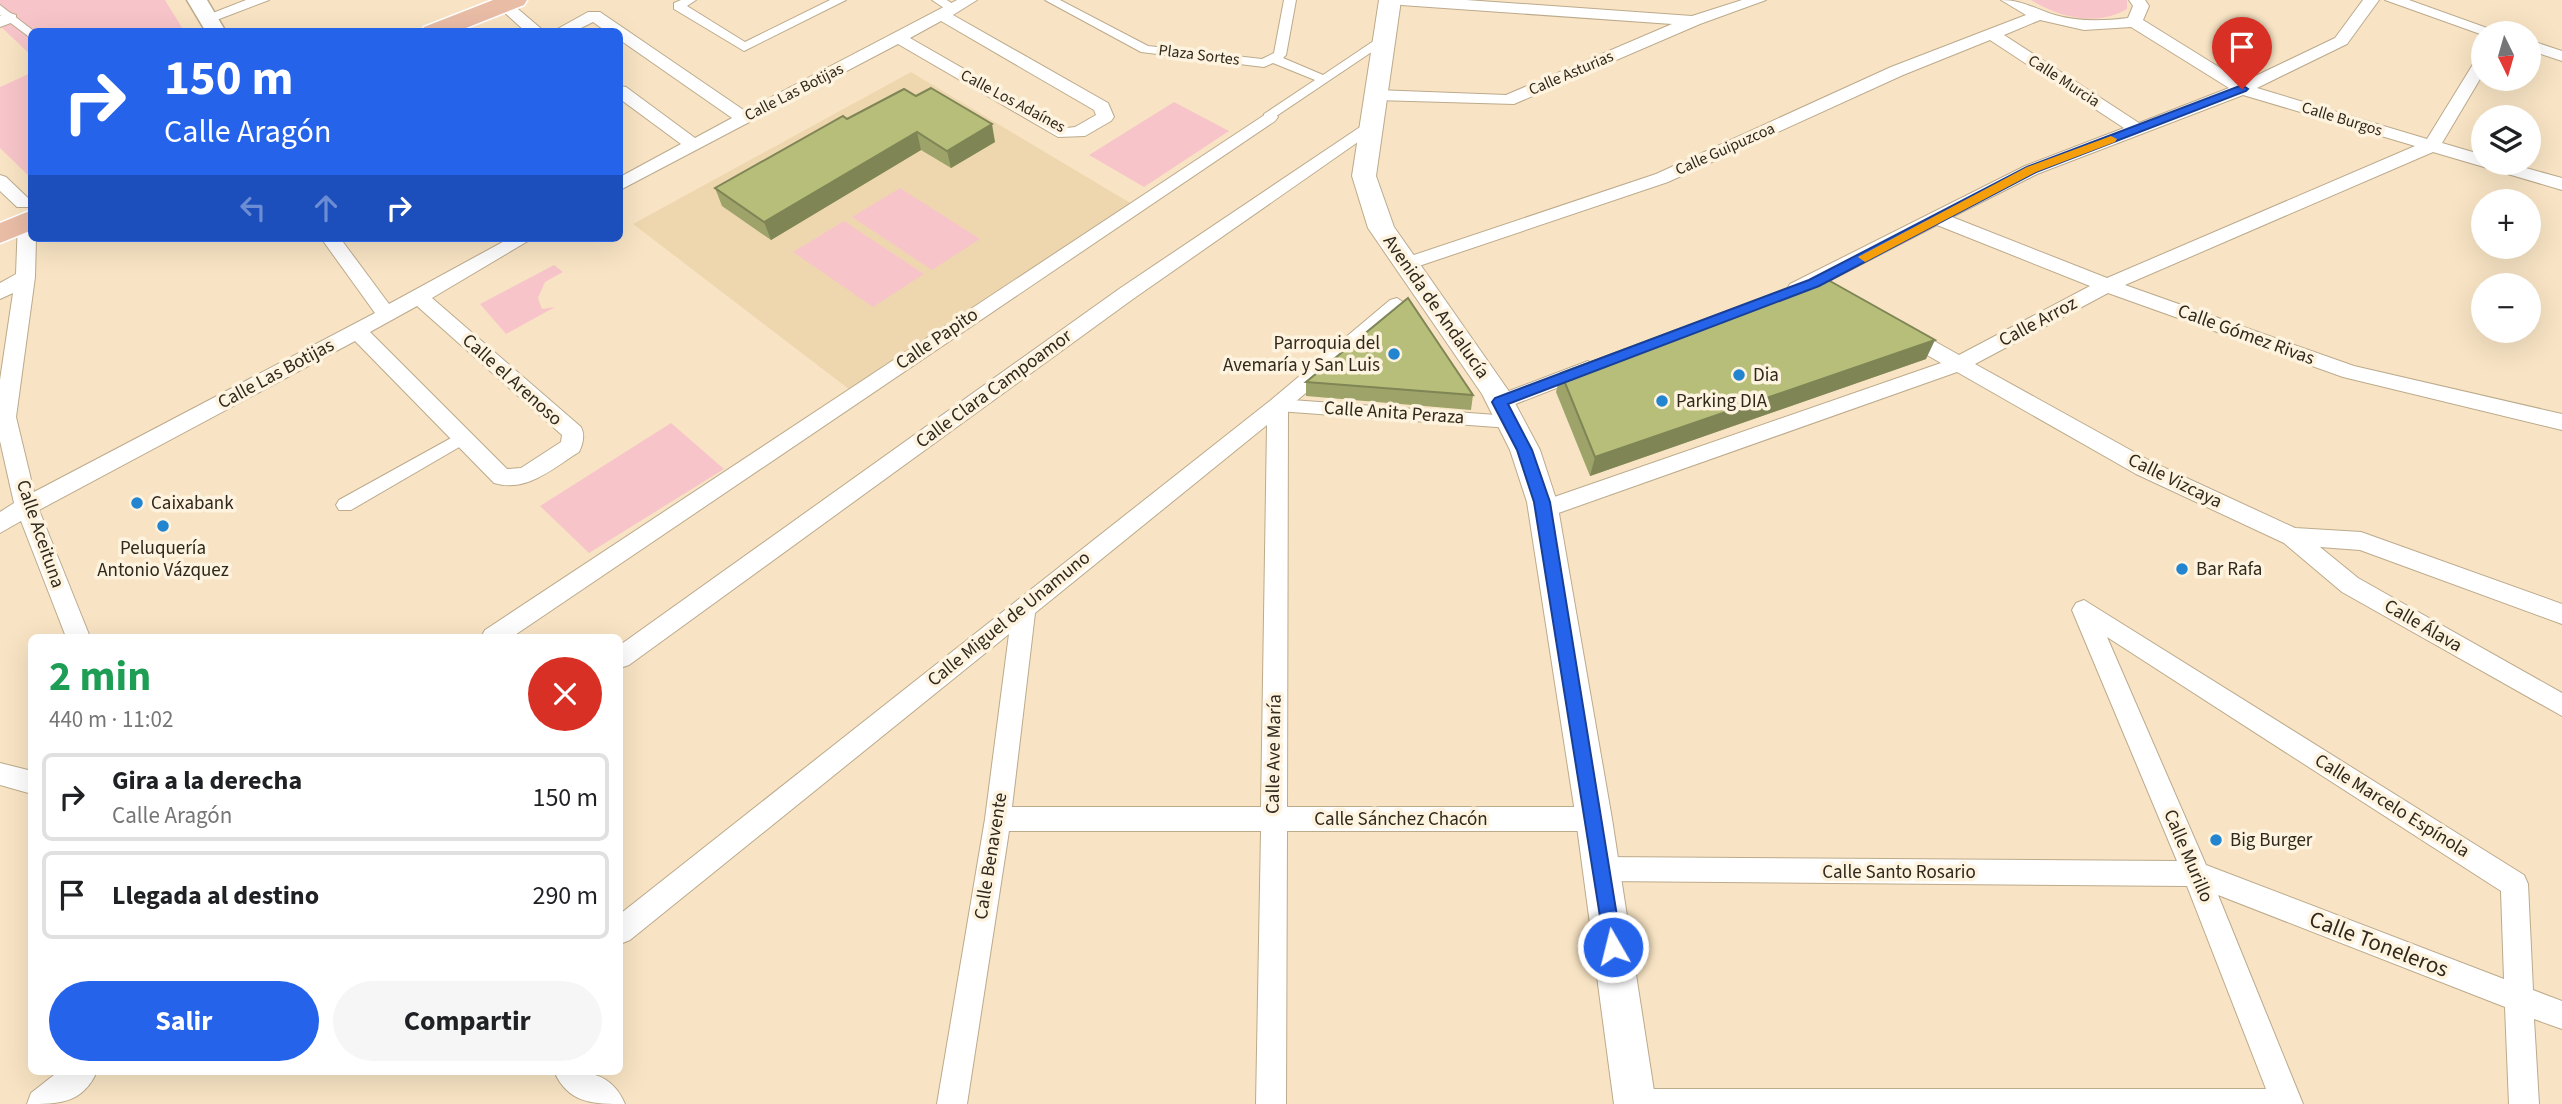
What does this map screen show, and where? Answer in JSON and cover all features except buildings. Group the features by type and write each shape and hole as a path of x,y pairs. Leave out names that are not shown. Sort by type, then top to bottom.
{"main road":[{"path":"445,28 513,6 542,0"},
{"name":"Avenida de Andalucía","path":"1390,0 1364,176 1381,228 1505,412 1525,450 1542,510 1594,819 1635,1104"},
{"path":"468,28 513,6"},
{"path":"0,234 23,211"}],"street":[{"path":"197,0 212,25 261,0"},
{"path":"686,1 678,6 744,47 840,0"},
{"name":"Plaza Sortes","path":"1051,0 1145,49 1264,63 1273,59 1325,80"},
{"path":"1273,59 1280,55 1290,0"},
{"path":"1401,0 1694,21"},
{"name":"Calle Asturias","path":"1374,109 1508,100 1694,21 1758,0"},
{"path":"2009,0 2036,16 2061,24 2102,27 2134,22 2141,6 2137,0"},
{"path":"1775,298 1814,283 2031,170 2242,89 2341,41 2371,0"},
{"path":"2393,0 2471,26"},
{"path":"513,6 533,28"},
{"name":"Calle Las Botijas","path":"623,182 692,144 900,38 951,6"},
{"name":"Calle Los Adaínes","path":"900,38 1064,132 1079,132 1105,117 1102,107 951,6"},
{"path":"568,28 594,15 613,28"},
{"path":"3,16 28,33"},
{"name":"Calle Guipuzcoa","path":"1406,264 1662,178 1897,71 2036,16"},
{"name":"Calle Burgos","path":"2134,22 2242,89 2471,158"},
{"name":"Calle Murcia","path":"1992,34 2137,129"},
{"path":"623,35 744,118"},
{"name":"Calle Papito","path":"497,634 1382,41"},
{"path":"2541,49 2562,56"},
{"path":"2431,146 2471,81"},
{"path":"623,93 692,144"},
{"name":"Calle Clara Campoamor","path":"623,656 1126,294 1374,109"},
{"name":"Calle Arroz","path":"1542,510 1959,364 2107,285 2431,146"},
{"path":"2531,175 2562,184"},
{"path":"0,181 23,211"},
{"name":"Calle Aceituna","path":"23,211 25,277 2,418 26,506 77,634"},
{"name":"Calle Gómez Rivas","path":"1939,219 2107,285 2350,372 2562,422"},
{"path":"333,242 386,314"},
{"name":"Calle Las Botijas","path":"0,524 26,506 357,331 517,242"},
{"path":"0,292 25,277"},
{"path":"1814,283 1838,297"},
{"name":"Calle el Arenoso","path":"357,331 502,477 525,476 571,446 573,433 419,297"},
{"name":"Calle Miguel de Unamuno","path":"623,929 1279,405 1397,305"},
{"name":"Calle Vizcaya","path":"1887,324 2144,468 2292,537 2361,541 2562,614"},
{"path":"1505,412 1604,362"},
{"name":"Calle Anita Peraza","path":"1279,405 1505,412"},
{"name":"Calle Ave María","path":"1271,1104 1279,405"},
{"path":"345,505 463,438"},
{"name":"Calle Álava","path":"2292,537 2350,585 2562,705"},
{"name":"Calle Benavente","path":"952,1104 998,819 1024,607"},
{"name":"Calle Murillo","path":"2084,610 2196,874 2287,1103"},
{"name":"Calle Marcelo Espínola","path":"2084,610 2514,884 2524,1104"},
{"path":"0,774 28,782"},
{"name":"Calle Sánchez Chacón","path":"998,819 1594,819"},
{"name":"Calle Santo Rosario","path":"1601,869 2196,874"},
{"name":"Calle Toneleros","path":"2196,874 2562,1015"},
{"path":"43,1104 77,1075"},
{"path":"574,1075 610,1104"},
{"path":"1635,1104 2287,1103"}],"shaded area":[{"path":"0,0 165,0 182,28 28,28 28,52 0,26"},
{"path":"2031,0 2127,0 2127,9 2103,18 2078,18 2054,12"},
{"path":"911,72 1132,204 850,390 633,224"},
{"path":"28,74 28,175 0,148 0,87"},
{"path":"1174,102 1229,131 1144,187 1089,155"},
{"path":"900,188 980,239 932,270 852,217"},
{"path":"844,221 924,274 873,307 793,252"},
{"path":"554,265 563,272 545,282 538,298 542,309 555,307 506,334 480,304"},
{"path":"671,423 724,469 589,553 540,506"}],"slow traffic":[{"path":"1865,257 2031,170 2111,139"}],"place":[{"name":"Parroquia del Avemaría y San Luis","path":"1394,354"},
{"name":"Dia","path":"1739,375"},
{"name":"Parking DIA","path":"1662,401"},
{"name":"Caixabank","path":"137,503"},
{"name":"Peluquería Antonio Vázquez","path":"163,526"},
{"name":"Bar Rafa","path":"2182,569"},
{"name":"Big Burger","path":"2216,840"}],"route":[{"path":"1613,947 1542,502 1525,450 1500,402 1814,283 2031,170 2242,89"}]}
